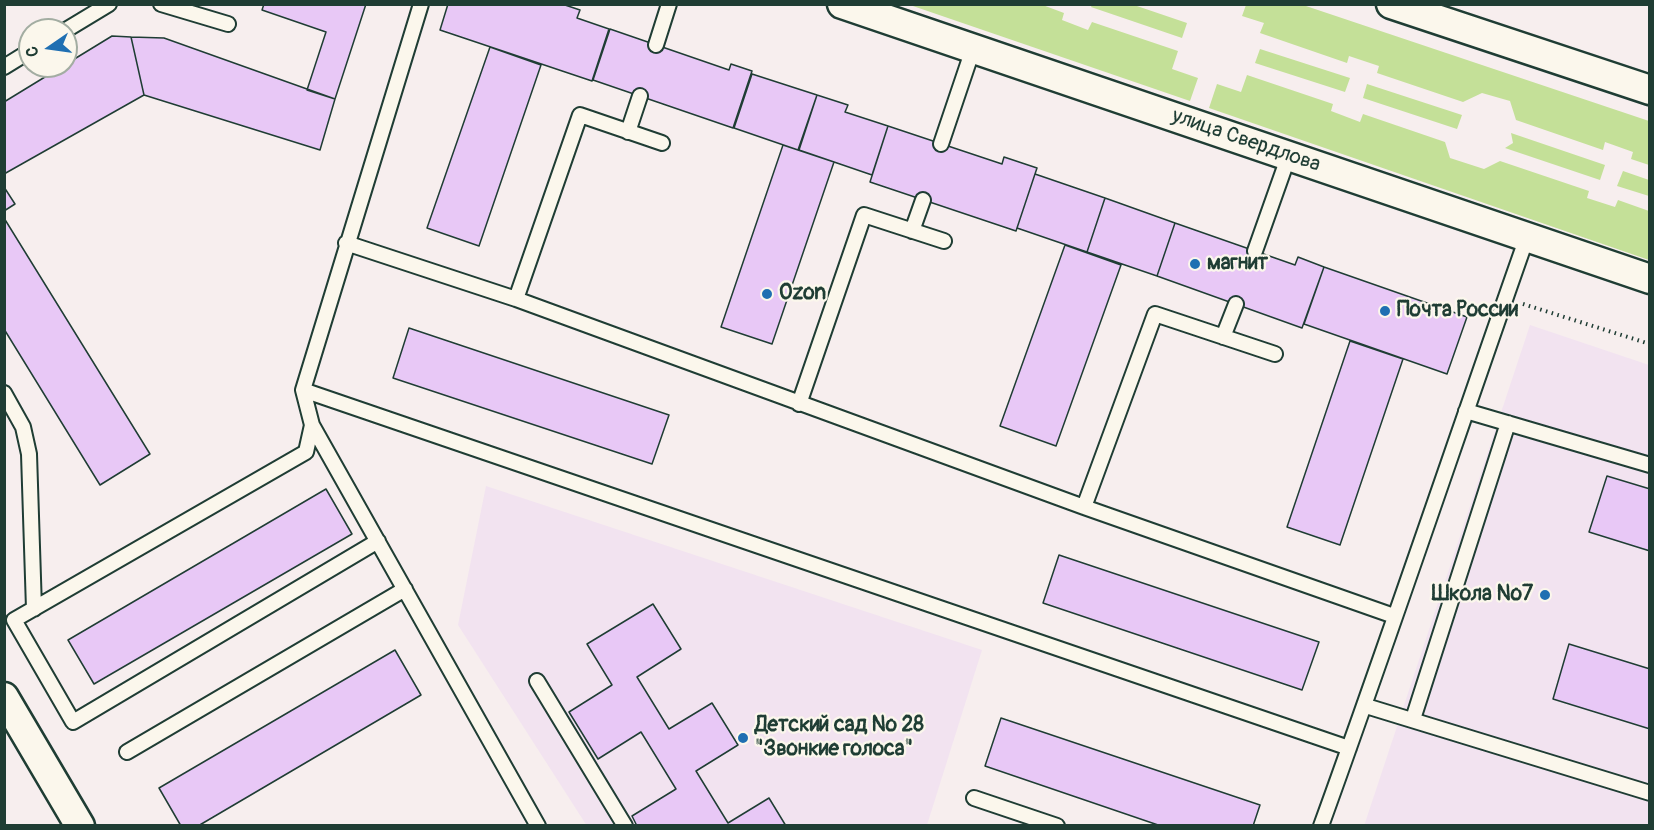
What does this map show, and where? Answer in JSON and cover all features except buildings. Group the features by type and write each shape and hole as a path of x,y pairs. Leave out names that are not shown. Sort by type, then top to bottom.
{"street":[{"name":"улица Свердлова","path":"842,4 1650,279"},
{"path":"1391,4 1650,90"},
{"path":"4,697 80,825"}],"lane":[{"path":"78,23 108,4"},
{"path":"161,4 228,24"},
{"path":"421,4 346,243 303,390 312,425 538,825"},
{"path":"656,45 669,4"},
{"path":"941,144 973,50"},
{"path":"4,67 18,58"},
{"path":"628,132 639,96"},
{"path":"516,299 580,115 662,144"},
{"path":"1255,251 1289,155"},
{"path":"912,231 923,200"},
{"path":"799,404 864,215 944,242"},
{"path":"1321,825 1366,706 1394,616 1527,237"},
{"path":"346,243 516,299 1084,507 1394,616"},
{"path":"1223,337 1236,304"},
{"path":"1084,507 1155,314 1275,354"},
{"path":"303,390 1349,748"},
{"path":"4,393 23,427 29,454 34,609"},
{"path":"1466,411 1650,465"},
{"path":"1413,719 1508,423"},
{"path":"312,425 306,452 14,620 73,722 378,541"},
{"path":"127,753 405,589"},
{"path":"537,681 625,825"},
{"path":"1366,706 1650,793"},
{"path":"974,798 1057,825"}],"path":[{"path":"1505,298 1650,344"}],"shaded area":[{"name":"Школа №7","path":"1530,325 1649,365 1649,825 1364,826"},
{"name":"Детский сад № 28 \"Звонкие голоса\"","path":"486,486 982,650 927,825 587,826 458,625"}],"green space":[{"path":"1040,4 1064,13 1062,20 1088,30 1092,22 1178,51 1172,69 1198,78 1190,101 910,5"},
{"path":"1092,5 1134,5 1187,23 1182,38 1091,7"},
{"path":"1246,5 1303,5 1649,121 1649,165 1631,159 1633,152 1605,142 1603,150 1516,120 1510,101 1482,93 1463,102 1377,73 1379,66 1349,56 1347,63 1260,33 1264,23 1242,16"},
{"path":"1260,49 1350,78 1345,92 1255,63"},
{"path":"1247,75 1333,104 1331,111 1360,122 1363,114 1445,142 1450,158 1484,169 1500,161 1589,191 1587,198 1615,207 1618,200 1649,211 1649,260 1209,108 1217,84 1241,92"},
{"path":"1367,84 1462,115 1457,129 1363,98"},
{"path":"1511,133 1605,165 1600,180 1505,148 1513,143"},
{"path":"1623,171 1649,180 1649,196 1617,186"}],"place":[{"name":"магнит","path":"1195,264"},
{"name":"Ozon","path":"767,294"},
{"name":"Почта России","path":"1385,311"},
{"name":"Школа №7","path":"1545,595"},
{"name":"Детский сад № 28 \"Звонкие голоса\"","path":"743,738"}]}
